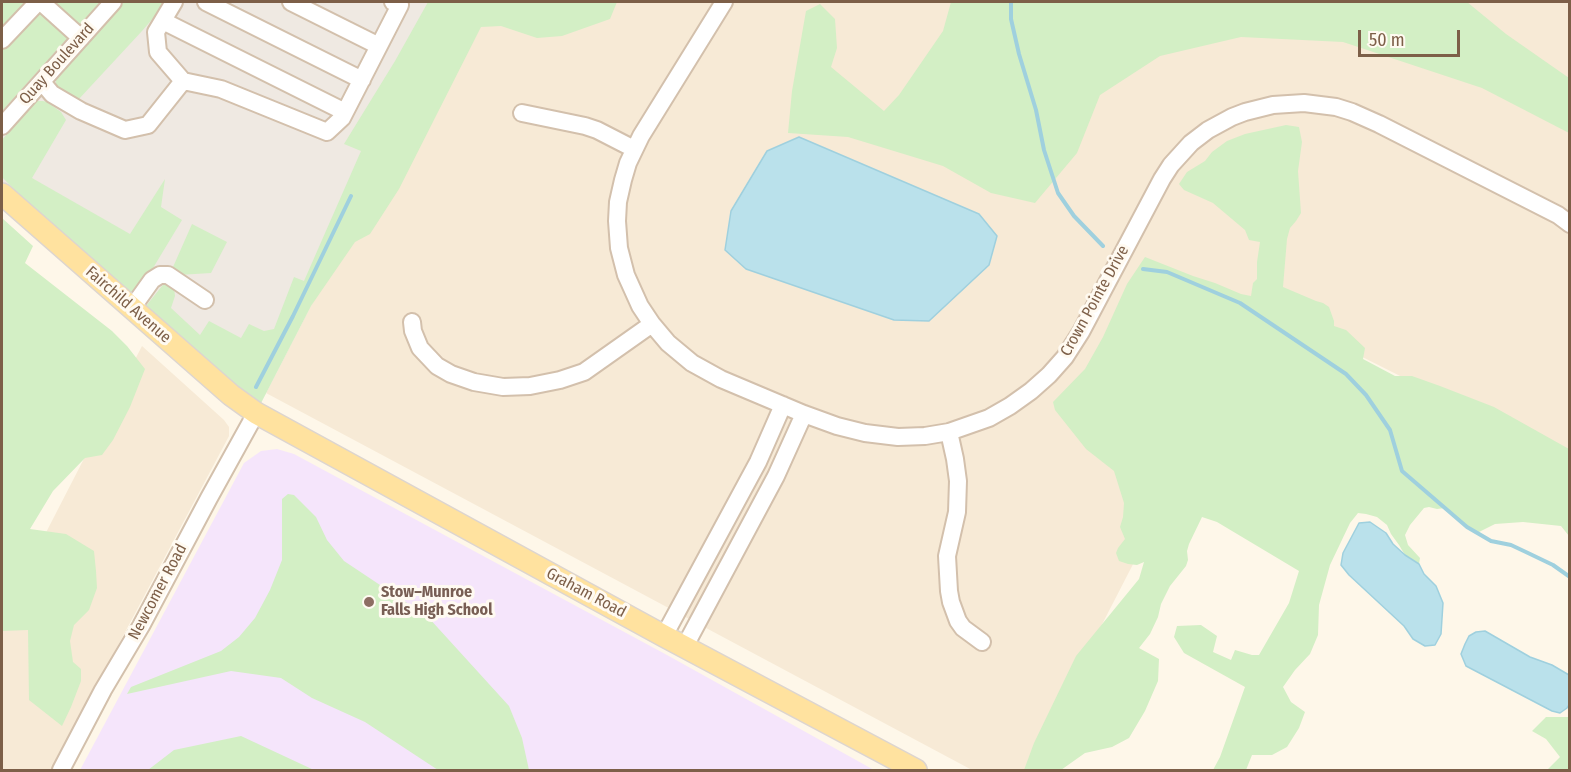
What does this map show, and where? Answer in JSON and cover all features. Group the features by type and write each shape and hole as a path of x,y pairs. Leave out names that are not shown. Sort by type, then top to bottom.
{"main road":[{"name":"Fairchild Avenue","path":"2,194 231,395 256,414"},
{"name":"Graham Road","path":"256,414 916,771"}],"street":[{"path":"2,40 40,2 81,38"},
{"name":"Quay Boulevard","path":"2,126 113,2"},
{"path":"174,2 156,32 158,51 183,81 221,89 327,132 342,118 398,3"},
{"path":"206,2 362,80"},
{"path":"291,2 379,46"},
{"name":"Crown Pointe Drive","path":"724,2 634,149 620,191 617,235 622,263 636,298 652,324 678,352 704,370 837,426 880,436 926,436 949,432 989,418 1010,406 1049,375 1065,357 1081,332 1171,165 1191,143 1208,130 1245,112 1273,105 1304,103 1336,107 1352,112 1558,215 1569,224"},
{"path":"163,21 345,112"},
{"path":"42,82 52,94 81,111 124,130 148,125 183,81"},
{"path":"522,113 585,126 634,149"},
{"path":"132,308 152,280 160,275 168,275 205,300"},
{"path":"412,322 420,348 438,366 474,382 503,387 541,384 584,372 652,324"},
{"path":"664,636 758,462 783,405"},
{"name":"Newcomer Road","path":"61,771 103,690 141,626 256,414"},
{"path":"685,646 764,499 804,414"},
{"path":"949,432 958,481 957,512 947,556 949,591 958,621 963,628 982,642"},
{"path":"743,488 764,499"},
{"path":"705,559 725,570"}],"shaded area":[{"path":"2,2 467,2 259,407 2,187"},
{"path":"467,2 1569,2 1569,461 1265,308 1027,770 972,770 266,393"},
{"path":"142,346 224,420 229,427 229,436 52,770 2,770 2,618"},
{"name":"Stow–Munroe Falls High School","path":"277,449 294,454 667,655 874,770 80,770 244,463 261,451"}],"green space":[{"path":"2,2 100,2 2,111"},
{"path":"124,2 167,2 78,100 60,91 56,78"},
{"path":"428,2 617,2 610,19 562,36 537,38 501,26 481,27 399,189 370,234 355,242 311,306 261,403 223,375 145,310 146,306 166,283 174,288 175,296 171,308 200,335 209,321 241,338 249,324 264,331 274,329 294,277 304,281 361,151 344,144"},
{"path":"951,2 1467,2 1506,34 1569,78 1569,133 1482,88 1343,42 1241,37 1160,56 1100,95 1077,153 1035,203 991,193 943,166 848,137 788,133 792,91 806,11 820,4 835,19 837,48 831,67 884,111 899,95 943,31"},
{"path":"35,101 47,102 61,112 66,120 32,178 130,234 165,179 161,207 182,220 150,273 131,299 50,226 2,177 2,140"},
{"path":"1286,125 1299,127 1302,142 1298,171 1301,213 1290,228 1287,239 1283,287 1329,307 1334,326 1346,330 1365,348 1363,359 1395,376 1412,376 1494,407 1569,449 1569,536 1561,526 1523,522 1495,524 1477,533 1452,516 1445,508 1429,507 1424,508 1405,535 1408,545 1420,558 1419,564 1405,555 1387,525 1377,517 1358,513 1350,523 1330,565 1319,605 1318,635 1310,654 1283,687 1291,702 1305,712 1299,728 1287,747 1272,755 1252,755 1246,770 1213,770 1220,757 1245,687 1184,653 1174,637 1177,626 1201,625 1217,636 1213,652 1231,660 1235,650 1259,655 1289,603 1299,571 1217,522 1202,517 1189,544 1186,566 1170,586 1150,634 1139,648 1159,659 1158,681 1145,711 1129,738 1112,747 1085,753 1061,770 1024,770 1034,743 1076,656 1139,579 1144,562 1137,565 1119,561 1116,553 1125,539 1120,527 1124,503 1114,471 1086,449 1055,410 1053,402 1085,369 1103,337 1127,284 1145,257 1251,296 1253,283 1257,279 1260,242 1249,240 1245,230 1213,203 1184,190 1179,184 1187,172 1205,161 1212,152 1227,141 1245,134"},
{"path":"2,218 33,246 25,263 112,331 145,369 130,407 113,440 102,455 85,458 53,491 30,529 66,534 94,551 97,588 89,610 74,625 70,641 73,662 81,669 81,681 62,726 29,700 28,630 2,631"},
{"path":"192,224 227,242 211,273 179,275 173,267"},
{"path":"288,494 294,495 316,517 327,540 344,561 428,617 509,706 522,738 529,770 438,770 365,722 312,698 281,678 231,671 127,694 131,687 221,651 239,637 255,618 282,560 282,499"},
{"path":"1546,717 1569,717 1569,770 1547,770 1560,757 1546,739 1532,731"},
{"path":"241,736 314,770 148,770 174,750"}],"water":[{"path":"799,137 979,214 997,236 989,265 929,321 894,320 746,269 725,250 731,211 767,151"},
{"path":"1370,522 1386,533 1393,544 1405,555 1419,564 1424,574 1436,586 1443,603 1441,634 1435,645 1425,646 1413,639 1404,626 1341,565 1343,553 1359,523"},
{"path":"1485,631 1530,657 1552,665 1569,675 1569,705 1567,708 1560,713 1552,711 1466,666 1461,654 1469,636"}],"waterway":[{"path":"1011,2 1011,19 1019,54 1036,110 1044,150 1058,193 1074,216 1103,246"},
{"path":"256,387 351,196"},
{"path":"1143,269 1167,272 1240,303 1346,374 1366,395 1390,430 1402,471 1467,527 1491,541 1511,545 1553,565 1570,577"}],"place":[{"name":"Stow–Munroe Falls High School","path":"369,602"}]}
